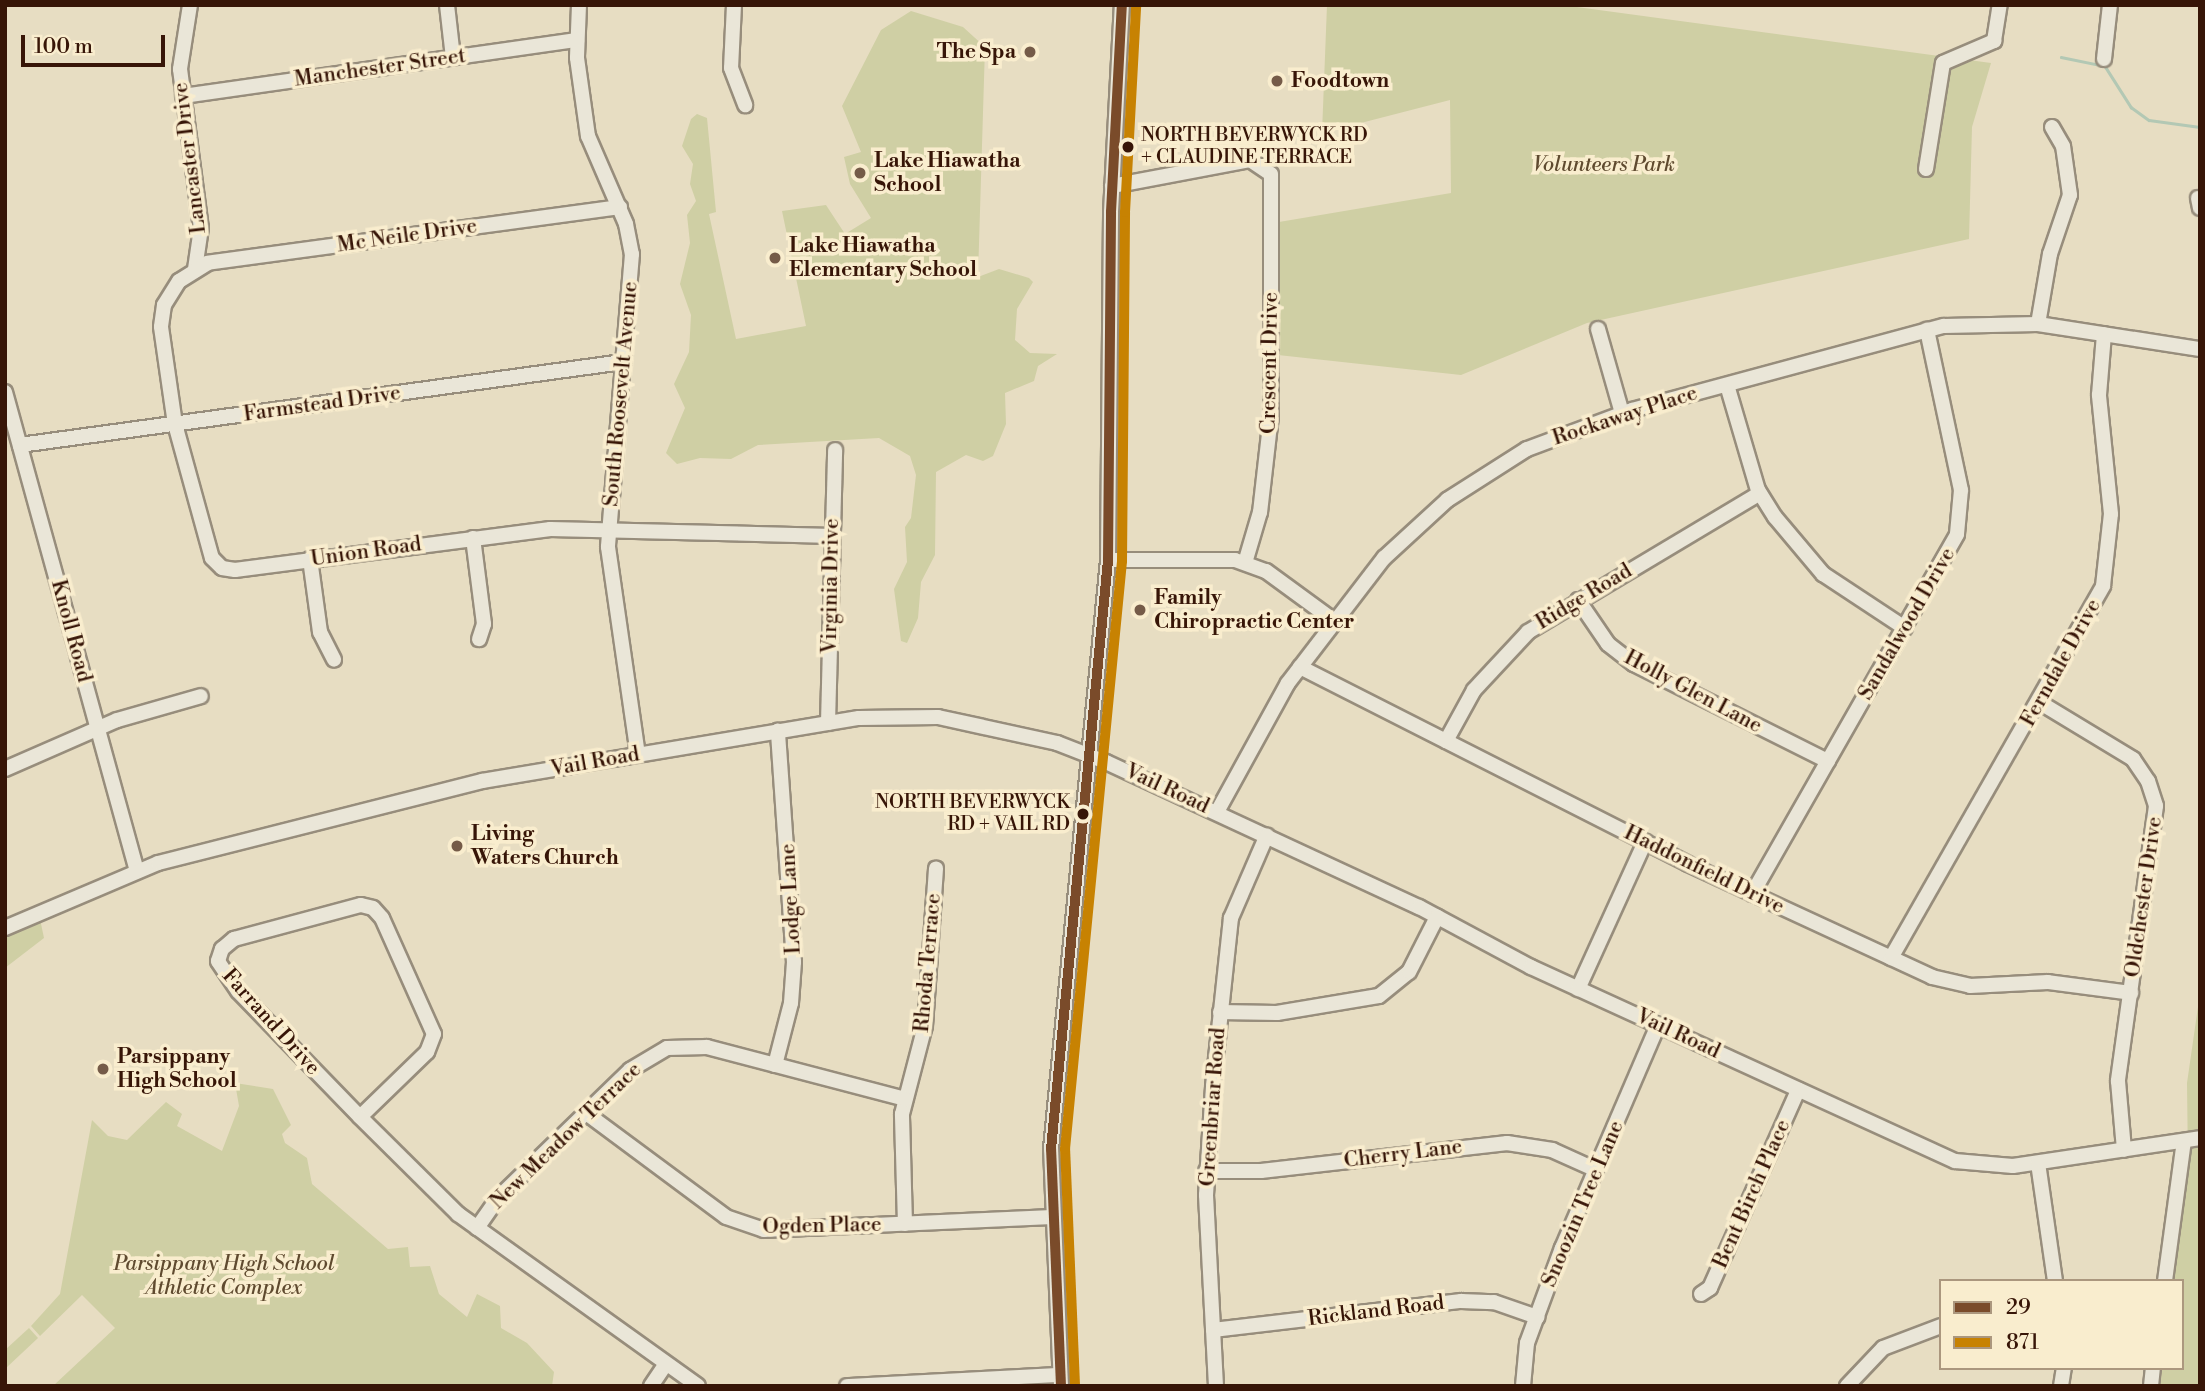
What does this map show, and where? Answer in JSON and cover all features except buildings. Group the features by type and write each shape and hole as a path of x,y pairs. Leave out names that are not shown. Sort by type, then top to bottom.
{"street":[{"name":"Lancaster Drive","path":"190,5 180,69 201,228 195,268"},
{"path":"447,5 453,58"},
{"name":"South Roosevelt Avenue","path":"579,5 577,40 588,136 620,207 632,254 608,568 638,755"},
{"path":"734,5 731,68 745,105"},
{"path":"847,1386 1060,1380 1051,1217 1051,1149 1086,754 1108,560 1112,186 1122,5"},
{"path":"1926,169 1943,63 1994,41 2000,5"},
{"path":"2104,59 2110,5"},
{"name":"Manchester Street","path":"183,96 577,40"},
{"path":"2038,324 2050,254 2070,195 2063,146 2052,127"},
{"name":"Crescent Drive","path":"1112,186 1250,160 1263,164 1273,180 1271,416 1259,512 1245,563"},
{"name":"Mc Neile Drive","path":"195,268 620,207"},
{"name":"Union Road","path":"195,268 172,290 162,314 176,424 209,553 218,566 235,569 473,538 609,530 832,536"},
{"name":"Rockaway Place","path":"1217,812 1300,667 1334,620 1392,550 1476,479 1537,445 1622,413 1927,330 2038,324 2200,349"},
{"path":"1598,328 1622,413"},
{"name":"Sandalwood Drive","path":"1752,894 1947,557 1962,508 1927,330"},
{"name":"Ferndale Drive","path":"1891,958 2098,598 2107,567 2111,514 2099,395 2104,334"},
{"name":"Farmstead Drive","path":"20,445 623,362"},
{"path":"1727,385 1760,493 1823,574 1905,628"},
{"name":"Knoll Road","path":"5,391 137,871"},
{"name":"Virginia Drive","path":"828,723 835,450"},
{"name":"Ridge Road","path":"1446,741 1474,690 1508,650 1578,600 1760,493"},
{"path":"473,538 484,624 479,639"},
{"path":"310,559 320,632 334,660"},
{"path":"1108,560 1245,563 1287,585 1334,620"},
{"name":"Holly Glen Lane","path":"1578,600 1608,644 1634,664 1828,761"},
{"name":"Haddonfield Drive","path":"1300,667 1644,842 1932,977 1970,986 2048,982 2131,993"},
{"path":"5,769 97,728 201,696"},
{"name":"Oldchester Drive","path":"2039,702 2123,751 2141,769 2153,793 2156,813 2118,1097 2124,1150"},
{"name":"Vail Road","path":"5,928 137,871 482,781 828,723 885,715 938,717 1086,754 1267,835 1578,989 1955,1161 1994,1167 2038,1163 2200,1138"},
{"name":"Lodge Lane","path":"775,1065 791,1003 794,962 778,731"},
{"name":"Greenbriar Road","path":"1216,1386 1206,1171 1220,1012 1231,918 1267,835"},
{"path":"1578,989 1644,842"},
{"name":"Rhoda Terrace","path":"905,1224 905,1099 925,1026 936,867"},
{"name":"Farrand Drive","path":"360,1117 427,1052 434,1034 382,918 373,908 361,905 226,944 218,961 223,974 425,1186 477,1228 665,1365 698,1386"},
{"path":"1220,1012 1277,1013 1379,996 1409,972 1437,917"},
{"name":"Snoozin Tree Lane","path":"1523,1386 1524,1359 1537,1317 1594,1169 1658,1026"},
{"name":"New Meadow Terrace","path":"477,1228 498,1198 630,1070 667,1048 707,1047 905,1099"},
{"name":"Bent Birch Place","path":"1701,1294 1710,1288 1798,1090"},
{"name":"Ogden Place","path":"586,1112 667,1176 746,1225 780,1231 1051,1217"},
{"path":"2165,1279 2184,1141"},
{"name":"Cherry Lane","path":"1206,1171 1261,1171 1507,1143 1552,1150 1594,1169"},
{"path":"2038,1163 2055,1279"},
{"name":"Rickland Road","path":"1213,1330 1461,1301 1494,1302 1537,1317"},
{"path":"1847,1386 1883,1348 1939,1327"},
{"path":"652,1386 665,1365"}],"green space":[{"name":"Volunteers Park","path":"1327,5 1562,5 1991,63 1972,127 1969,239 1587,323 1461,375 1278,355 1279,222 1451,193 1450,100 1322,133"},
{"path":"911,11 963,27 985,47 978,277 999,269 1029,278 1033,282 1017,309 1015,340 1030,353 1057,354 1038,366 1034,381 1005,393 1006,424 993,456 983,461 966,455 936,472 935,555 921,582 918,618 907,643 901,641 894,589 907,562 905,527 911,518 916,475 910,456 879,438 758,445 731,459 700,458 677,464 666,453 685,408 674,384 689,352 691,315 680,284 690,243 687,215 696,201 690,184 693,164 682,146 691,119 697,114 707,118 716,212 709,214 736,339 806,326 782,211 826,205 845,234 871,218 850,184 844,157 861,152 842,106 881,30"},
{"path":"40,919 44,938 5,968 5,934"},
{"path":"2200,993 2200,1386 2160,1386 2162,1370 2184,1370 2184,1279 2173,1279 2188,1165 2187,1083"},
{"name":"Parsippany High School Athletic Complex","path":"235,1083 273,1089 291,1125 282,1134 285,1143 307,1158 312,1184 388,1249 408,1247 410,1267 430,1266 439,1294 467,1317 477,1294 500,1306 501,1328 527,1343 554,1372 552,1386 53,1386 115,1328 82,1295 40,1336 31,1326 60,1294 92,1120 108,1136 127,1140 166,1102 182,1114 177,1126 222,1151 239,1106"},
{"path":"29,1328 38,1338 5,1369 5,1350"}],"waterway":[{"path":"2061,57 2105,66 2131,107 2149,120 2200,127"}],"transit line":[{"name":"29","path":"1061,1386 1051,1149 1108,560 1111,212 1122,5"},
{"name":"871","path":"1075,1385 1065,1149 1122,561 1125,212 1136,6"}],"place":[{"name":"The Spa","path":"1030,52"},
{"name":"Foodtown","path":"1277,81"},
{"name":"NORTH BEVERWYCK RD + CLAUDINE TERRACE","path":"1128,147"},
{"name":"Lake Hiawatha School","path":"860,173"},
{"name":"Lake Hiawatha Elementary School","path":"775,258"},
{"name":"Family Chiropractic Center","path":"1140,610"},
{"name":"NORTH BEVERWYCK RD + VAIL RD","path":"1083,814"},
{"name":"Living Waters Church","path":"457,846"},
{"name":"Parsippany High School","path":"103,1069"}]}
